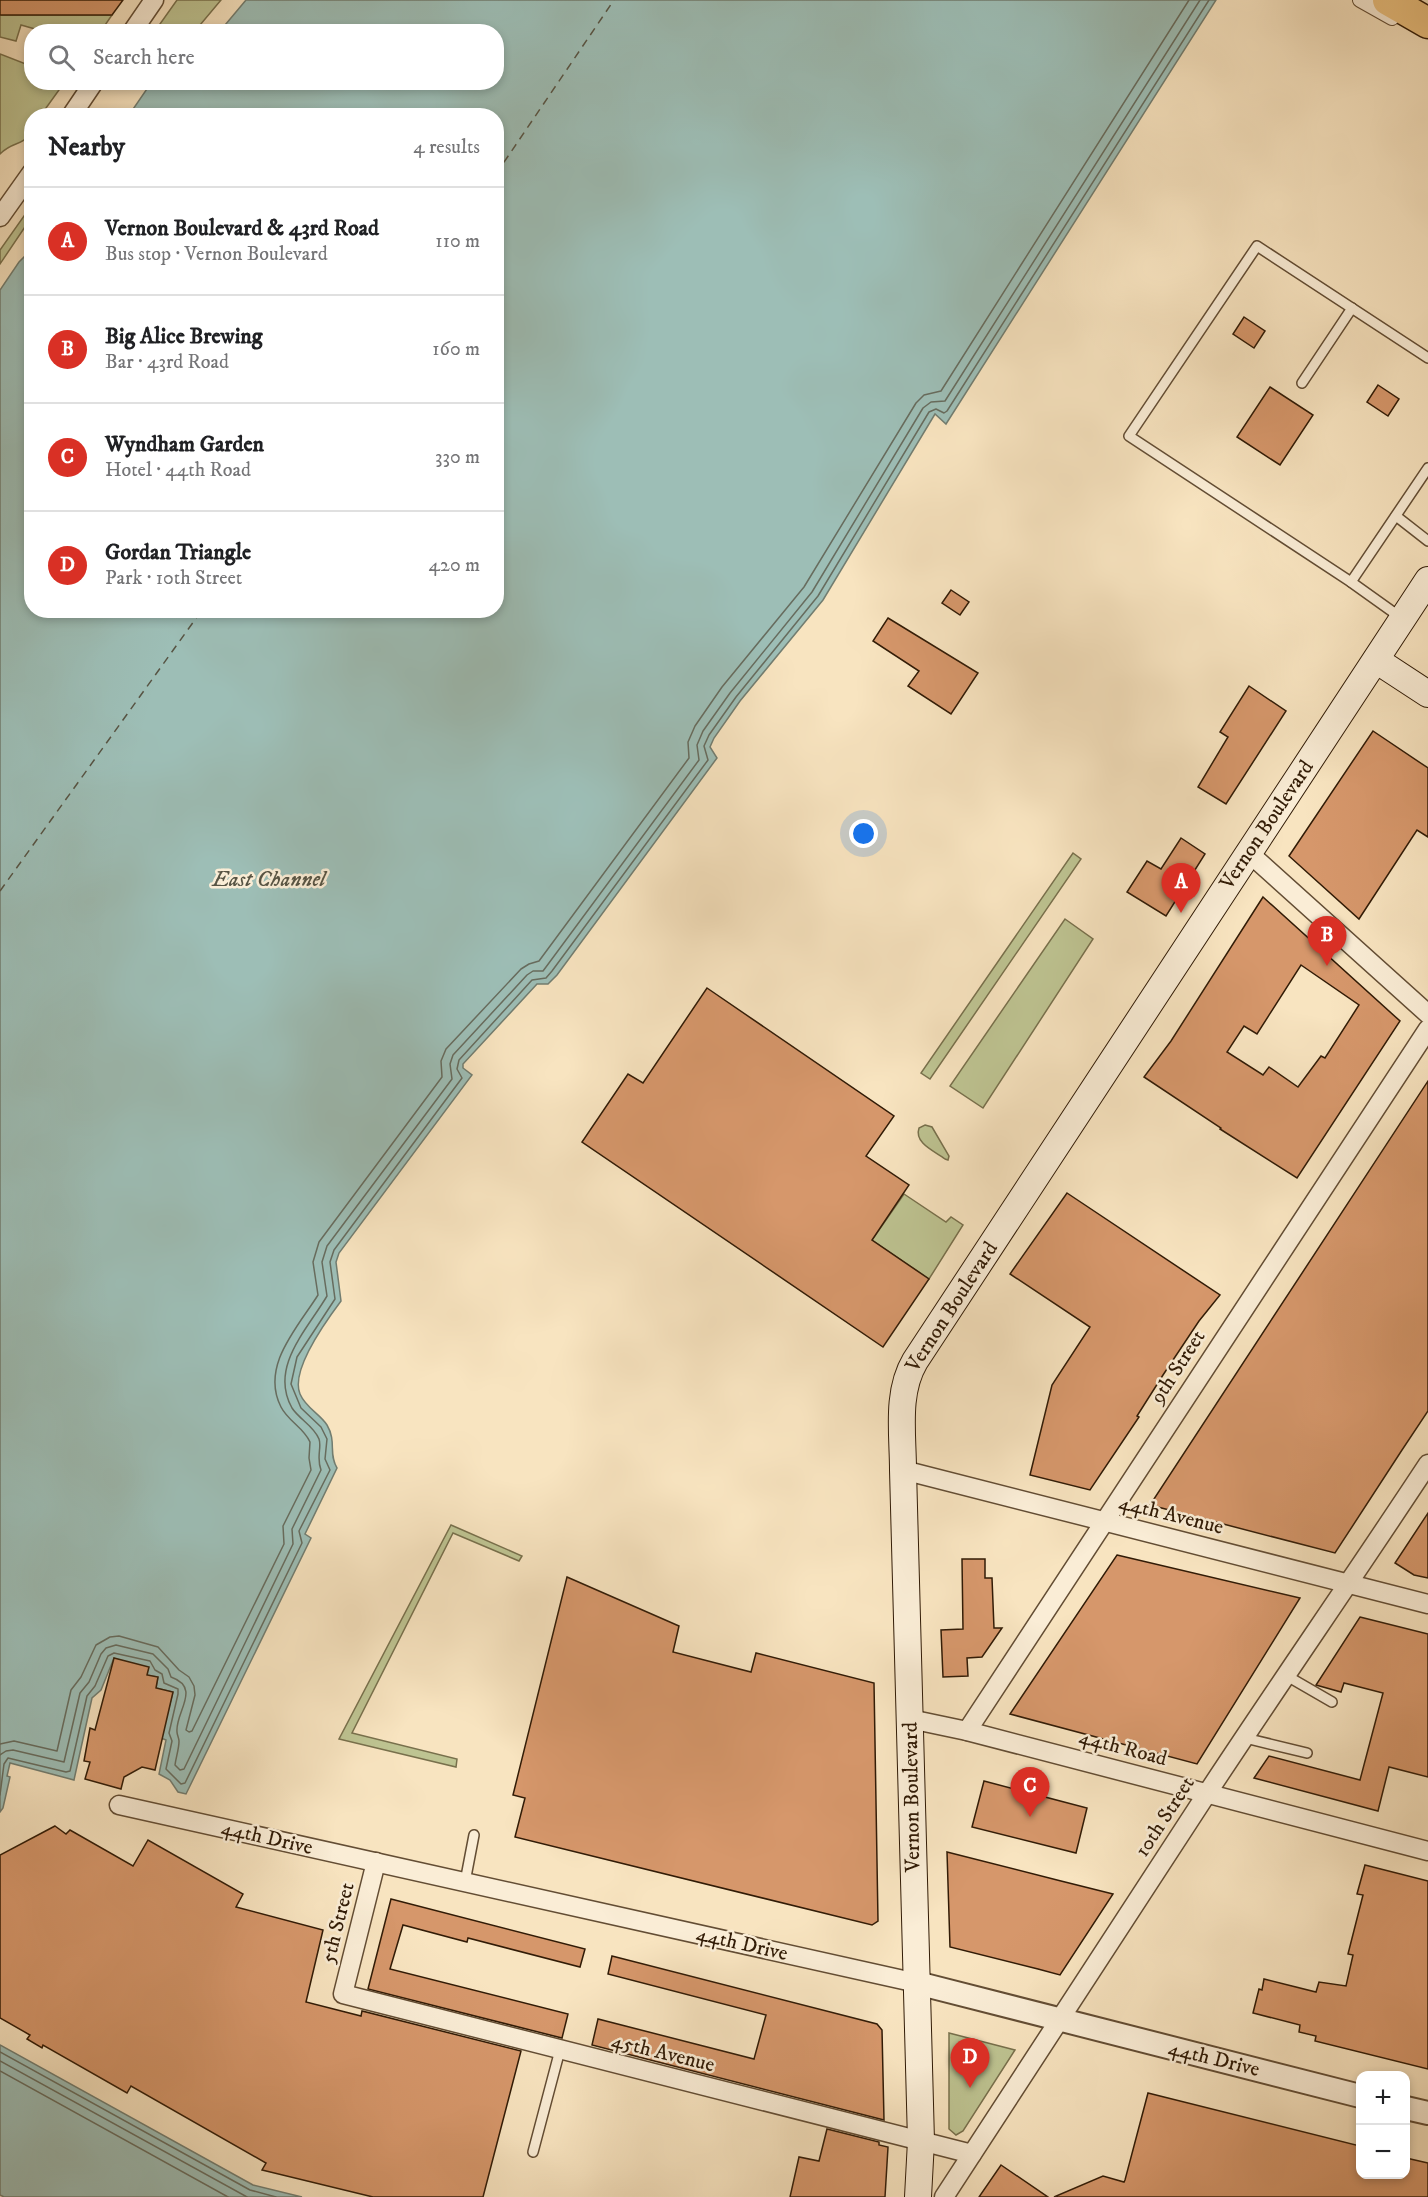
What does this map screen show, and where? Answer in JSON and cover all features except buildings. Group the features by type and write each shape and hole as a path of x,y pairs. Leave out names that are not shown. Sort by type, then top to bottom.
{"highway":[{"path":"1388,0 1425,23"},
{"path":"1408,0 1425,23"}],"main road":[{"name":"Vernon Boulevard","path":"918,2197 921,2141 903,1470 904,1394 910,1369 1428,580"},
{"path":"1376,660 1428,693"}],"street":[{"path":"138,24 154,0"},
{"path":"1360,0 1425,23"},
{"path":"76,108 89,90"},
{"path":"0,217 24,183"},
{"path":"1249,853 1428,1014"},
{"name":"9th Street","path":"966,1731 1428,1029"},
{"name":"10th Street","path":"944,2197 1207,1794 1428,1464"},
{"name":"44th Avenue","path":"903,1470 1428,1604"},
{"name":"44th Road","path":"910,1719 966,1731 1428,1851"},
{"name":"44th Drive","path":"119,1805 917,1983 1356,2095"},
{"name":"5th Street","path":"343,1994 376,1862"},
{"name":"45th Avenue","path":"343,1994 972,2154"},
{"path":"1410,2109 1428,2114"}],"lane":[{"path":"1403,619 1351,582 1129,436 1257,246 1428,358"},
{"path":"1302,383 1352,308"},
{"path":"1351,582 1428,468"},
{"path":"1396,516 1428,541"},
{"path":"1287,1676 1332,1702"},
{"path":"1245,1738 1308,1753"},
{"path":"465,1882 474,1834"},
{"path":"533,2152 560,2050"}],"green space":[{"path":"177,0 221,0 201,24 160,24"},
{"path":"0,15 112,15 106,24 24,24 21,25 16,41 0,37"},
{"path":"0,54 24,63 24,90 59,90 46,108 24,108 24,140 0,154"},
{"path":"24,216 24,228 0,264 0,250"},
{"path":"1073,853 1081,859 930,1079 921,1073"},
{"path":"1065,919 1093,939 983,1108 950,1086"},
{"path":"925,1125 932,1127 949,1156 948,1160 931,1150 919,1138 919,1128"},
{"path":"904,1194 946,1222 951,1217 963,1225 929,1279 872,1240"},
{"path":"451,1525 522,1556 519,1561 453,1533 352,1733 457,1759 456,1767 339,1739"},
{"path":"949,2033 1015,2050 963,2131 956,2135 949,2129"}],"water":[{"name":"East Channel","path":"246,0 1216,0 946,424 935,414 823,600 740,701 714,738 710,747 717,758 557,975 548,984 537,984 463,1064 463,1068 472,1075 339,1253 336,1262 341,1301 311,1346 300,1372 298,1384 303,1399 324,1421 330,1431 334,1463 337,1468 305,1534 311,1538 186,1794 178,1792 170,1780 159,1774 166,1740 161,1738 173,1692 156,1688 158,1677 147,1675 114,1658 101,1690 92,1698 74,1780 10,1763 7,1776 10,1777 0,1812 0,290 19,262 24,257 24,618 504,618 504,108 134,108 146,90 504,90 504,24 226,24"},
{"path":"0,2045 253,2185 302,2197 4,2197 0,2195"}],"ferry route":[{"path":"504,162 614,0"},
{"path":"0,891 196,618"}],"place":[{"name":"Vernon Boulevard & 43rd Road","path":"1181,913"},
{"name":"Big Alice Brewing","path":"1327,966"},
{"name":"Wyndham Garden","path":"1030,1817"},
{"name":"Gordan Triangle","path":"970,2088"}]}
